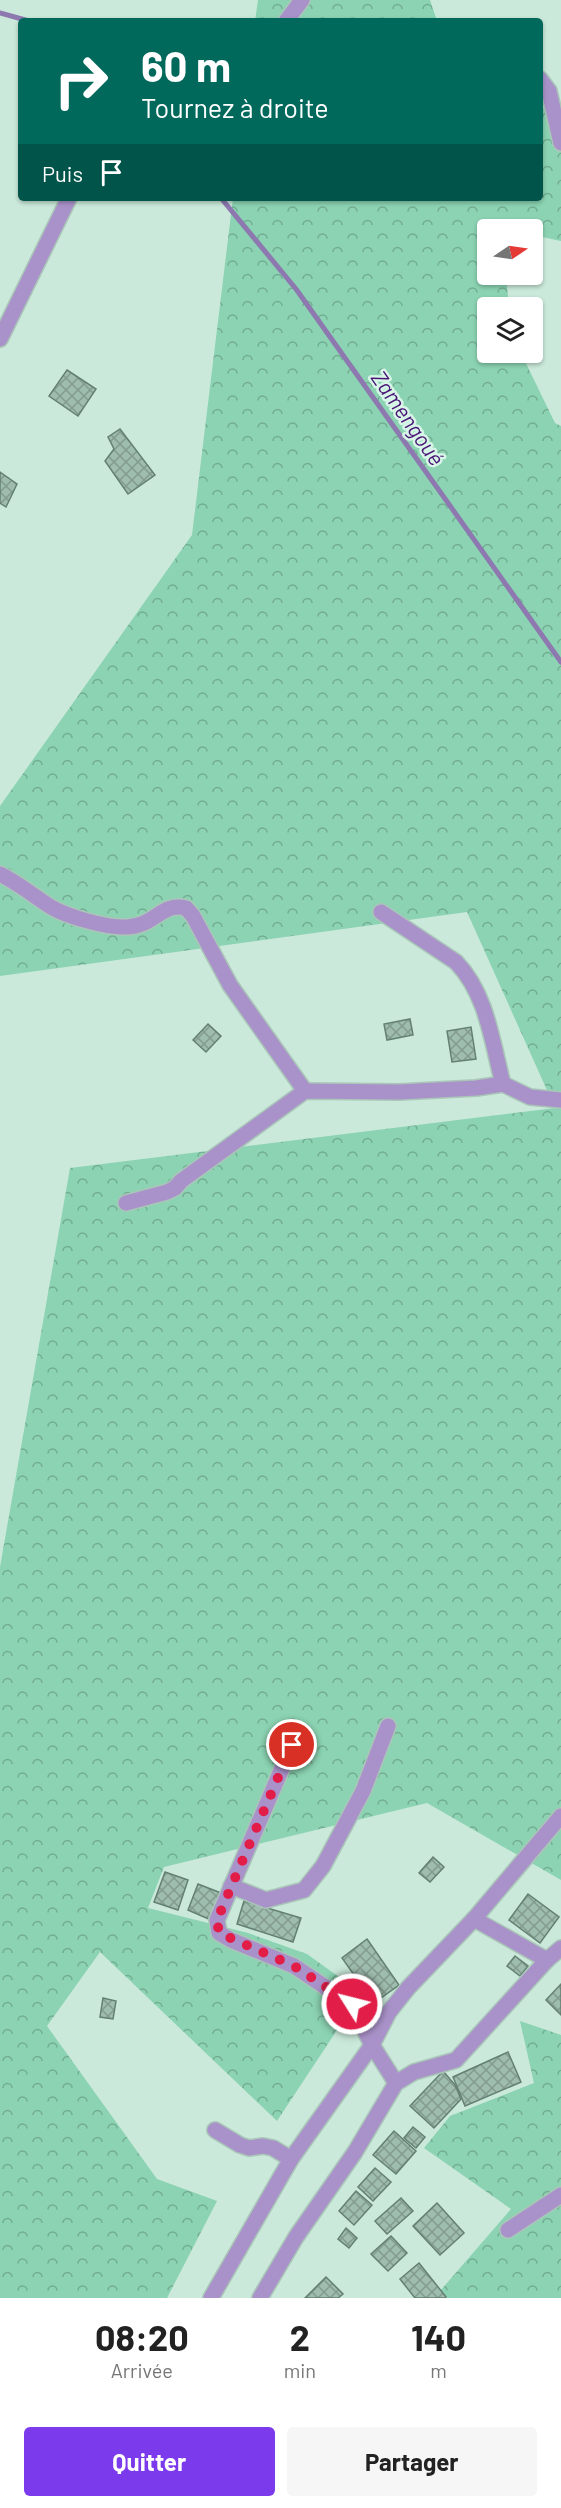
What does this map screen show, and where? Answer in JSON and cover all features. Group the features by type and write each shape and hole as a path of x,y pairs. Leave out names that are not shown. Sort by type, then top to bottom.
{"street":[{"path":"288,18 302,0"},
{"path":"543,83 549,91 561,143"},
{"path":"0,339 68,201"},
{"path":"0,874 53,908 105,925 124,928 141,926 169,907 186,908 194,916 230,985 304,1091"},
{"path":"381,912 456,962 466,972 481,1000 503,1084"},
{"path":"126,1203 176,1188 181,1181 304,1091 399,1092 476,1088 503,1084 530,1097 561,1100"},
{"path":"231,1886 266,1900 304,1890 323,1866 363,1791 388,1726"},
{"path":"292,1745 217,1920 219,1933 294,1966 352,2004 372,2045 396,2083"},
{"path":"211,2298 291,2159 372,2045 389,2012 408,1988 474,1919 561,1816"},
{"path":"474,1919 547,1960"},
{"path":"260,2298 296,2238 355,2152 396,2083 414,2072 456,2060 547,1960 561,1948"},
{"path":"215,2130 240,2145 249,2148 263,2146 273,2148 291,2159"},
{"path":"508,2230 561,2195"}],"green space":[{"path":"258,0 430,0 436,18 255,18"},
{"path":"561,104 561,241 543,237 543,219 477,219 477,285 507,285 508,297 477,297 477,363 526,363 555,423 561,426 561,1880 427,1803 164,1867 148,1908 248,1933 307,1954 364,1995 347,2015 277,2121 100,1952 47,2026 157,2179 217,2201 167,2298 0,2298 0,1567 70,1168 555,1108 467,912 0,976 0,806 192,535 233,201 543,201 543,108"},
{"path":"520,2021 561,2035 561,2298 434,2298 511,2209 424,2148 450,2116 534,2083"}],"building":[{"path":"67,370 96,389 78,416 49,396"},
{"path":"120,429 155,475 128,494 105,461 114,449 108,437"},
{"path":"0,472 17,484 6,507 0,503"},
{"path":"410,1019 413,1035 387,1040 384,1024"},
{"path":"208,1024 221,1036 206,1052 193,1040"},
{"path":"471,1027 476,1059 452,1062 447,1031"},
{"path":"433,1857 444,1867 430,1882 419,1873"},
{"path":"165,1872 188,1880 178,1910 154,1902"},
{"path":"198,1884 221,1893 211,1920 188,1910"},
{"path":"528,1894 559,1917 540,1943 509,1920"},
{"path":"244,1901 301,1918 293,1942 237,1924"},
{"path":"367,1939 399,1985 374,2003 342,1958"},
{"path":"515,1956 528,1966 520,1976 507,1966"},
{"path":"561,1984 561,2015 546,2000"},
{"path":"103,1998 116,2001 113,2019 100,2017"},
{"path":"508,2052 521,2082 465,2106 453,2077"},
{"path":"443,2071 455,2085 461,2099 434,2128 410,2106"},
{"path":"413,2127 425,2137 416,2148 404,2138"},
{"path":"394,2131 416,2151 396,2174 373,2155"},
{"path":"375,2168 391,2182 373,2201 358,2187"},
{"path":"356,2191 372,2205 354,2225 339,2211"},
{"path":"401,2198 413,2211 387,2234 375,2221"},
{"path":"437,2203 464,2233 440,2255 413,2226"},
{"path":"346,2228 357,2238 349,2248 338,2239"},
{"path":"391,2236 407,2253 388,2271 371,2254"},
{"path":"419,2263 445,2298 415,2298 400,2279"},
{"path":"326,2277 343,2294 338,2298 305,2298"}],"waterway":[{"name":"Zamengoué","path":"0,13 18,18"},
{"name":"Zamengoué","path":"223,201 296,289 561,662"}],"route":[{"path":"292,1745 217,1920 219,1933 294,1966 352,2004"}]}
